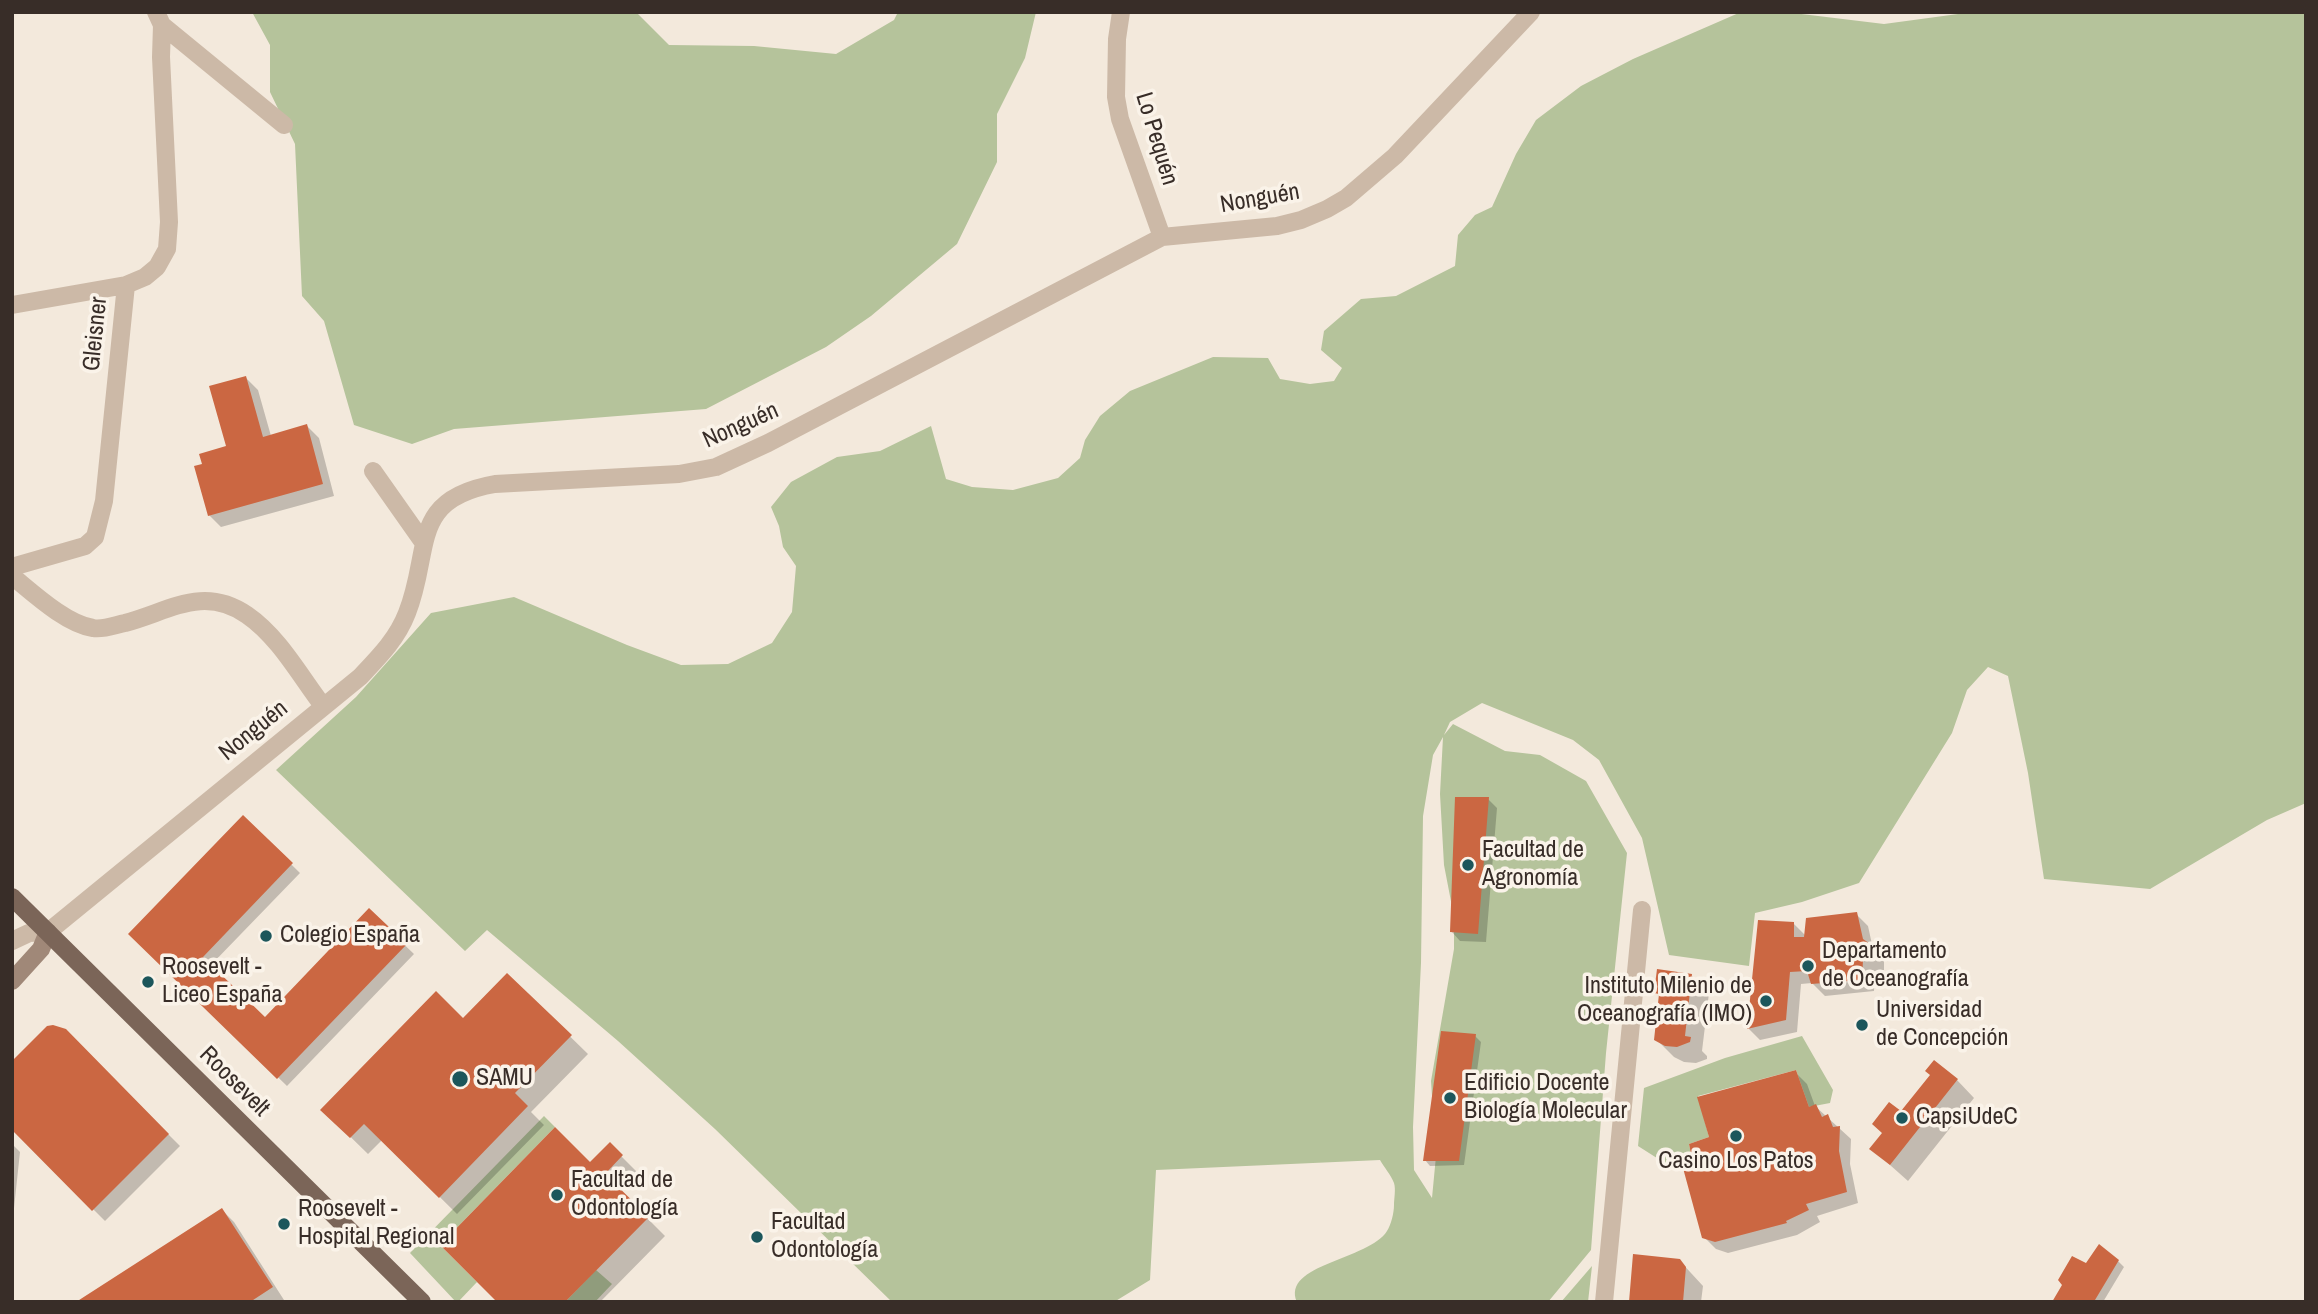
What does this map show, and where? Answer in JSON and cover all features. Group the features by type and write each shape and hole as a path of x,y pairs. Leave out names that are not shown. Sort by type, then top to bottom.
{"main road":[{"name":"Roosevelt","path":"12,897 422,1302"},
{"path":"12,981 41,949 48,932"}],"street":[{"name":"Lo Pequén","path":"1121,12 1117,38 1116,97 1124,132 1162,237"},
{"name":"Nonguén","path":"48,932 360,677 384,652 399,632 415,589 423,542 437,512 447,503 479,487 495,484 652,477 716,467 781,437 1162,237 1277,226 1327,209 1346,198 1395,156 1531,12"},
{"name":"Gleisner","path":"159,19 284,125"},
{"name":"Gleisner","path":"12,567 85,546 95,537 104,500 126,285 145,277 157,267 167,249 169,222 159,19"},
{"path":"12,305 126,285"},
{"path":"373,471 423,542"},
{"path":"12,576 59,612 94,629 135,620 198,600 231,606 248,616 270,635 323,706"},
{"path":"1604,1302 1642,910"},
{"path":"12,941 29,933 48,932"}],"green space":[{"path":"252,12 636,12 669,45 754,46 836,54 894,20 898,12 1036,12 1025,58 997,114 997,162 957,244 871,316 826,347 706,409 454,429 412,444 354,425 324,321 302,296 295,144 270,92 270,45"},
{"path":"1741,12 1785,12 1884,24 1959,12 2306,12 2306,803 2267,820 2150,889 2044,879 2028,773 2008,676 1988,667 1967,690 1952,733 1859,883 1802,902 1755,913 1749,966 1669,955 1642,838 1599,760 1573,740 1482,703 1450,722 1444,735 1453,724 1505,751 1540,755 1586,781 1627,853 1606,1053 1591,1250 1548,1302 1297,1302 1296,1289 1302,1279 1314,1270 1377,1241 1390,1226 1395,1188 1380,1160 1156,1170 1150,1280 1114,1302 892,1302 715,1129 618,1041 487,930 465,951 276,770 356,697 431,613 514,597 681,665 728,664 772,643 792,612 796,566 783,547 779,526 771,507 791,482 837,457 880,451 931,426 946,479 972,487 1013,490 1058,478 1080,458 1085,440 1100,416 1130,391 1213,357 1268,358 1280,379 1310,384 1334,381 1342,368 1321,350 1324,331 1361,299 1396,296 1455,266 1458,235 1475,215 1492,207 1516,154 1536,120 1581,86 1633,59","holes":["1443,737 1440,794 1444,865 1454,917 1454,949 1431,1081 1436,1156 1432,1198 1414,1170 1413,1127 1421,963 1423,816 1433,755"]},
{"path":"1802,1036 1833,1090 1830,1103 1809,1107 1796,1070 1698,1096 1709,1137 1689,1144 1691,1154 1680,1157 1671,1167 1638,1146 1644,1088 1725,1058"},
{"path":"544,1116 555,1127 440,1245 477,1282 456,1302 410,1253"},
{"path":"1592,1266 1588,1302 1561,1302"},
{"path":"596,1270 612,1284 595,1302 565,1302"}],"building":[{"path":"246,376 263,437 307,424 323,484 208,516 194,466 202,464 199,454 226,446 209,386"},
{"name":"Facultad de Agronomía","path":"1455,797 1489,797 1478,934 1450,932"},
{"path":"243,815 293,863 203,957 265,1017 369,908 407,944 277,1079 128,934"},
{"name":"Departamento de Oceanografía","path":"1857,912 1863,939 1873,946 1873,958 1863,960 1862,980 1811,984 1807,971 1790,972 1786,1020 1747,1029 1758,920 1794,922 1794,937 1804,937 1806,918"},
{"path":"1657,969 1692,974 1685,1036 1691,1037 1690,1042 1677,1047 1665,1046 1654,1040 1659,994 1654,993"},
{"path":"507,973 572,1035 515,1093 528,1106 439,1198 364,1124 350,1138 320,1110 436,991 463,1018"},
{"path":"47,1026 66,1029 169,1134 92,1211 12,1130 12,1061"},
{"name":"Edificio Docente Biología Molecular","path":"1441,1031 1476,1034 1459,1161 1423,1161"},
{"name":"CapsiUdeC","path":"1934,1060 1958,1079 1890,1165 1869,1149 1882,1133 1872,1124 1889,1102 1901,1111 1930,1075 1925,1071"},
{"path":"1796,1070 1809,1107 1816,1104 1822,1117 1828,1114 1833,1127 1840,1126 1839,1151 1847,1192 1806,1204 1809,1210 1786,1221 1787,1223 1715,1242 1702,1238 1680,1157 1691,1154 1689,1144 1709,1137 1697,1097"},
{"name":"Facultad de Odontología","path":"555,1127 590,1162 610,1142 623,1155 605,1174 649,1217 565,1302 497,1302 440,1245"},
{"path":"222,1208 273,1287 250,1302 76,1302"},
{"path":"2099,1244 2119,1260 2095,1300 2098,1302 2052,1302 2062,1285 2058,1280 2072,1256 2086,1263"},
{"path":"1633,1254 1680,1259 1686,1267 1683,1302 1629,1302"}],"place":[{"name":"Facultad de Agronomía","path":"1468,865"},
{"name":"Colegio España","path":"266,936"},
{"name":"Departamento de Oceanografía","path":"1808,966"},
{"name":"Roosevelt - Liceo España","path":"148,982"},
{"name":"Instituto Milenio de Oceanografía (IMO)","path":"1766,1001"},
{"name":"Universidad de Concepción","path":"1862,1025"},
{"name":"SAMU","path":"460,1079"},
{"name":"Edificio Docente Biología Molecular","path":"1450,1098"},
{"name":"CapsiUdeC","path":"1902,1118"},
{"name":"Casino Los Patos","path":"1736,1136"},
{"name":"Facultad de Odontología","path":"557,1195"},
{"name":"Roosevelt - Hospital Regional","path":"284,1224"},
{"name":"Facultad Odontología","path":"757,1237"}]}
